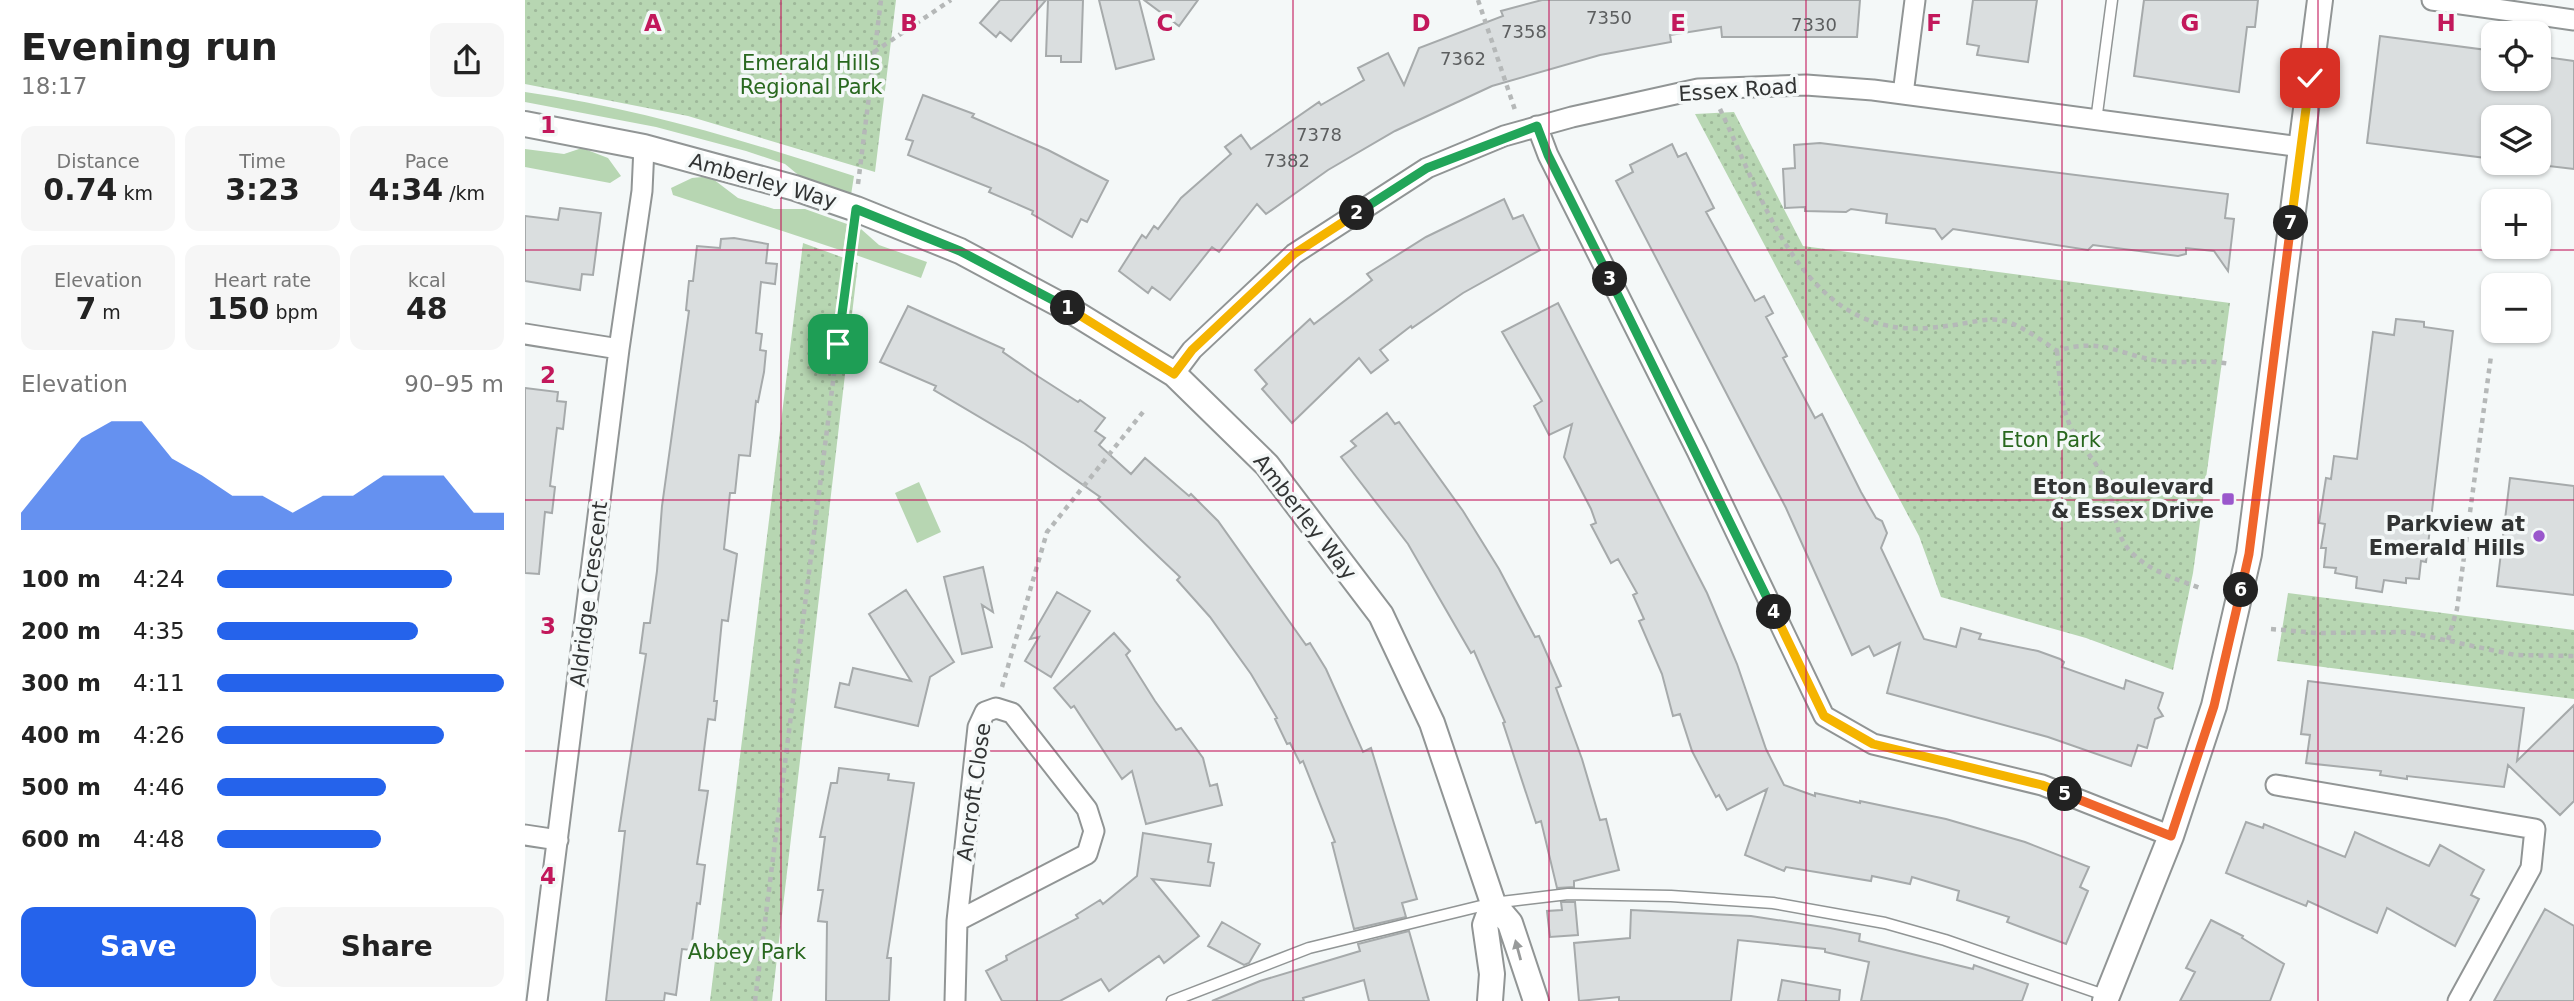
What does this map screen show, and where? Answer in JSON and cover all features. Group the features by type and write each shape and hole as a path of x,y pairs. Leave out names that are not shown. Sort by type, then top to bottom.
{"street":[{"path":"1903,94 1915,0"},
{"path":"2109,999 2171,836 2214,706 2249,554 2320,0"},
{"path":"2431,0 2574,16"},
{"name":"Essex Road","path":"1174,374 1192,350 1294,254 1427,168 1537,126 1698,89 1806,85 1903,94 2301,147"},
{"name":"Amberley Way","path":"525,124 644,147 795,188 856,209 960,251 1070,310 1174,374 1267,465 1381,615 1433,723 1493,903 1510,923 1536,1001"},
{"path":"1537,126 1548,155 1697,451 1824,716 1873,744 2042,785 2171,836"},
{"name":"Aldridge Crescent","path":"537,1001 619,349 642,191 644,147"},
{"path":"525,334 619,349"},
{"name":"Ancroft Close","path":"955,1001 957,921 978,727 985,712 996,708 1012,713 1087,809 1094,831 1087,854 957,921"},
{"path":"2276,785 2535,830 2531,869 2458,1001"},
{"path":"525,835 558,840"},
{"name":"Amberley Way","path":"1490,1001 1492,974 1485,925 1493,903"}],"lane":[{"path":"2096,121 2112,0"},
{"path":"1173,1001 1309,948 1493,903 1568,894 1671,896 1773,903 1897,927 2109,999"}],"path":[{"path":"755,1001 881,0"},
{"path":"874,52 951,0"},
{"path":"1478,0 1515,110"},
{"path":"1720,108 1794,259 1820,291 1859,316 1905,328 1928,328 1998,317 2022,326 2057,351 2093,343 2159,361 2205,359 2230,364"},
{"path":"2057,351 2062,399 2068,420 2074,434 2099,466 2108,488 2117,531 2125,545 2147,567 2200,588"},
{"path":"2448,640 2457,609 2491,356"},
{"path":"996,708 1047,533 1143,412"},
{"path":"2271,629 2317,633 2407,632 2515,655 2574,656"}],"green space":[{"name":"Emerald Hills Regional Park","path":"525,0 896,0 875,172 688,116 525,84"},
{"path":"525,92 650,116 813,163 854,176 851,195 802,178 785,164 746,151 656,127 525,102"},
{"name":"Eton Park","path":"1734,112 1803,246 2230,303 2193,573 2173,670 2086,638 1941,597 1919,536 1695,114"},
{"path":"582,148 608,158 621,176 610,183 525,167 525,149 564,154"},
{"path":"692,178 713,179 738,198 774,209 805,209 847,224 843,251 673,195 671,188"},
{"path":"861,229 879,245 927,262 921,278 853,254 857,234"},
{"name":"Abbey Park","path":"803,243 858,263 772,1001 710,1001"},
{"path":"919,482 941,532 917,543 895,493"},
{"path":"2288,593 2574,630 2574,699 2277,661"}],"building":[{"path":"1000,0 1046,0 1011,41 1000,32 996,37 980,23"},
{"path":"1048,0 1083,0 1081,62 1061,62 1061,56 1046,56"},
{"path":"1099,0 1139,0 1154,59 1116,69"},
{"path":"1144,0 1198,0 1179,26"},
{"path":"1542,0 1860,0 1857,37 1722,37 1721,27 1670,35 1671,42 1600,55 1492,86 1395,131 1328,170 1266,214 1257,204 1219,252 1212,247 1170,300 1152,287 1148,293 1119,271 1142,235 1146,238 1154,226 1158,229 1181,198 1231,154 1225,147 1241,135 1251,149 1319,102 1321,105 1364,80 1358,68 1388,53 1404,85 1419,48 1503,16 1501,11"},
{"path":"1973,0 2037,0 2028,62 1977,55 1979,46 1967,44"},
{"path":"2144,0 2258,0 2255,27 2247,27 2239,92 2134,76"},
{"path":"2380,36 2481,49 2481,91 2551,91 2551,58 2574,61 2574,169 2551,166 2551,105 2481,105 2481,157 2367,143"},
{"path":"923,95 974,114 972,117 1048,150 1108,181 1087,222 1081,219 1072,237 1032,214 1033,211 989,192 991,188 908,155 913,141 906,139"},
{"path":"1820,143 2228,194 2225,218 2234,219 2228,271 2214,251 2186,248 2186,254 2178,256 2093,245 2088,250 1953,229 1942,239 1935,229 1886,223 1887,214 1851,209 1846,212 1805,211 1805,207 1785,208 1783,169 1795,168 1794,145"},
{"path":"1672,144 1678,157 1686,153 1714,208 1706,212 1755,301 1764,296 1773,313 1766,317 1787,356 1783,358 1815,418 1822,414 1861,492 1876,518 1882,521 1887,533 1881,548 1924,639 1956,647 1961,628 1981,634 1979,639 2038,651 2060,659 2064,662 2062,667 2124,689 2126,680 2163,693 2158,708 2163,716 2155,719 2147,748 2138,745 2131,766 2048,737 1887,693 1900,643 1874,656 1869,646 1852,655 1786,508 1616,181 1633,172 1630,165"},
{"path":"1504,199 1513,219 1523,215 1540,250 1463,293 1412,328 1411,326 1380,350 1388,360 1371,373 1359,358 1292,423 1262,389 1267,384 1255,370 1310,319 1314,324 1372,280 1367,274 1426,237"},
{"path":"560,208 601,213 593,275 582,274 580,290 525,281 525,216 558,220"},
{"path":"734,238 768,244 766,263 777,264 775,284 761,282 756,333 762,334 760,350 766,351 758,402 756,401 750,456 739,455 735,493 730,493 724,549 737,554 728,621 722,620 714,701 717,701 715,720 708,719 699,790 708,791 697,864 705,865 700,904 697,903 691,950 682,949 676,995 665,993 664,1001 606,1001 625,831 619,831 646,654 640,653 644,623 650,623 657,571 662,506 689,311 686,310 689,281 693,281 697,246 720,248 721,239"},
{"path":"1558,303 1707,593 1737,664 1766,749 1784,785 1815,796 1815,793 1946,819 2025,842 2089,867 2080,887 2088,891 2066,944 2007,922 2009,917 1957,900 1959,891 1912,877 1910,884 1872,876 1871,881 1786,867 1784,871 1745,855 1767,789 1727,810 1719,795 1716,797 1692,751 1680,714 1673,716 1662,674 1639,621 1644,619 1633,595 1637,593 1618,559 1611,563 1591,525 1596,523 1591,509 1564,457 1572,424 1549,435 1534,406 1542,401 1502,332"},
{"path":"908,306 1004,349 1003,352 1039,377 1078,402 1080,400 1105,418 1095,431 1105,438 1099,445 1131,474 1145,458 1189,496 1191,494 1218,521 1306,645 1310,643 1326,669 1363,752 1371,748 1417,899 1402,903 1406,917 1354,929 1332,843 1335,842 1303,761 1300,763 1290,743 1287,744 1275,719 1277,718 1251,674 1210,617 1177,580 1180,577 1098,499 1100,497 1025,444 934,390 936,386 880,362"},
{"path":"2396,319 2424,322 2424,327 2453,331 2426,562 2421,561 2419,579 2406,578 2406,583 2384,580 2382,592 2356,588 2357,577 2335,573 2336,568 2324,567 2326,548 2321,548 2325,524 2319,523 2326,478 2331,479 2334,456 2357,459 2373,332 2394,335"},
{"path":"525,388 558,392 557,401 566,402 563,429 557,428 550,486 555,487 552,513 545,512 539,574 525,573"},
{"path":"1387,413 1395,424 1399,422 1463,511 1499,569 1535,637 1539,636 1561,686 1556,688 1582,759 1600,820 1606,819 1619,870 1574,881 1574,887 1557,888 1541,821 1536,823 1503,723 1505,722 1474,651 1471,653 1408,544 1341,457 1356,446 1351,441"},
{"name":"Parkview at Emerald Hills","path":"2510,478 2574,486 2574,595 2497,586"},
{"path":"983,567 993,612 982,605 992,647 962,654 944,577"},
{"path":"906,590 954,662 930,677 918,726 835,707 840,683 849,685 853,668 911,681 869,614"},
{"path":"1057,592 1090,611 1051,677 1025,661 1039,637 1030,639"},
{"path":"1114,633 1130,651 1126,655 1155,701 1176,730 1181,728 1203,758 1210,786 1217,784 1222,805 1146,824 1132,771 1122,779 1074,706 1071,708 1054,688"},
{"path":"2308,681 2524,708 2517,761 2574,705 2574,801 2560,815 2508,765 2504,787 2407,776 2407,779 2380,775 2381,771 2306,763 2310,735 2301,734"},
{"path":"839,768 889,774 888,780 914,783 887,958 891,958 889,1001 826,1001 827,922 818,921 823,890 818,890 825,837 820,837 831,783 837,783"},
{"path":"2246,822 2263,828 2264,824 2345,857 2355,832 2429,866 2440,845 2484,870 2471,895 2479,899 2455,946 2387,908 2377,933 2308,901 2306,906 2226,873"},
{"path":"1143,833 1211,844 1208,862 1214,863 1210,886 1152,879 1199,936 1164,963 1159,956 1109,991 1101,979 1060,1001 1002,1001 986,971 1007,960 1006,956 1078,918 1076,915 1100,900 1103,904 1137,876"},
{"path":"1561,902 1575,902 1578,935 1550,937 1547,911 1562,910"},
{"path":"2545,909 2574,926 2574,1001 2494,1001"},
{"path":"1631,910 1751,916 1830,928 1860,934 1859,941 1973,969 1974,965 2028,984 2022,1001 1861,1001 1869,962 1825,952 1825,949 1738,940 1731,1001 1619,1001 1619,997 1579,1001 1574,943 1630,938"},
{"path":"2211,920 2243,936 2242,938 2284,964 2270,1001 2180,1001 2195,972 2186,968"},
{"path":"1222,922 1260,944 1249,963 1244,965 1208,946"},
{"path":"1409,931 1429,1001 1369,1001 1364,980 1303,998 1304,1001 1212,1001 1260,981 1360,951 1358,944"},
{"path":"1782,980 1840,990 1839,1001 1778,1001"}],"place":[{"name":"Eton Boulevard & Essex Drive","path":"2228,499"},
{"name":"Parkview at Emerald Hills","path":"2539,536"}],"route":[{"path":"838,344 856,209 960,251 1070,310 1174,374 1192,350 1294,254 1427,168 1504,136 1537,126 1548,155 1697,451 1824,716 1873,744 2042,785 2171,836 2214,706 2249,554 2310,78"}]}
